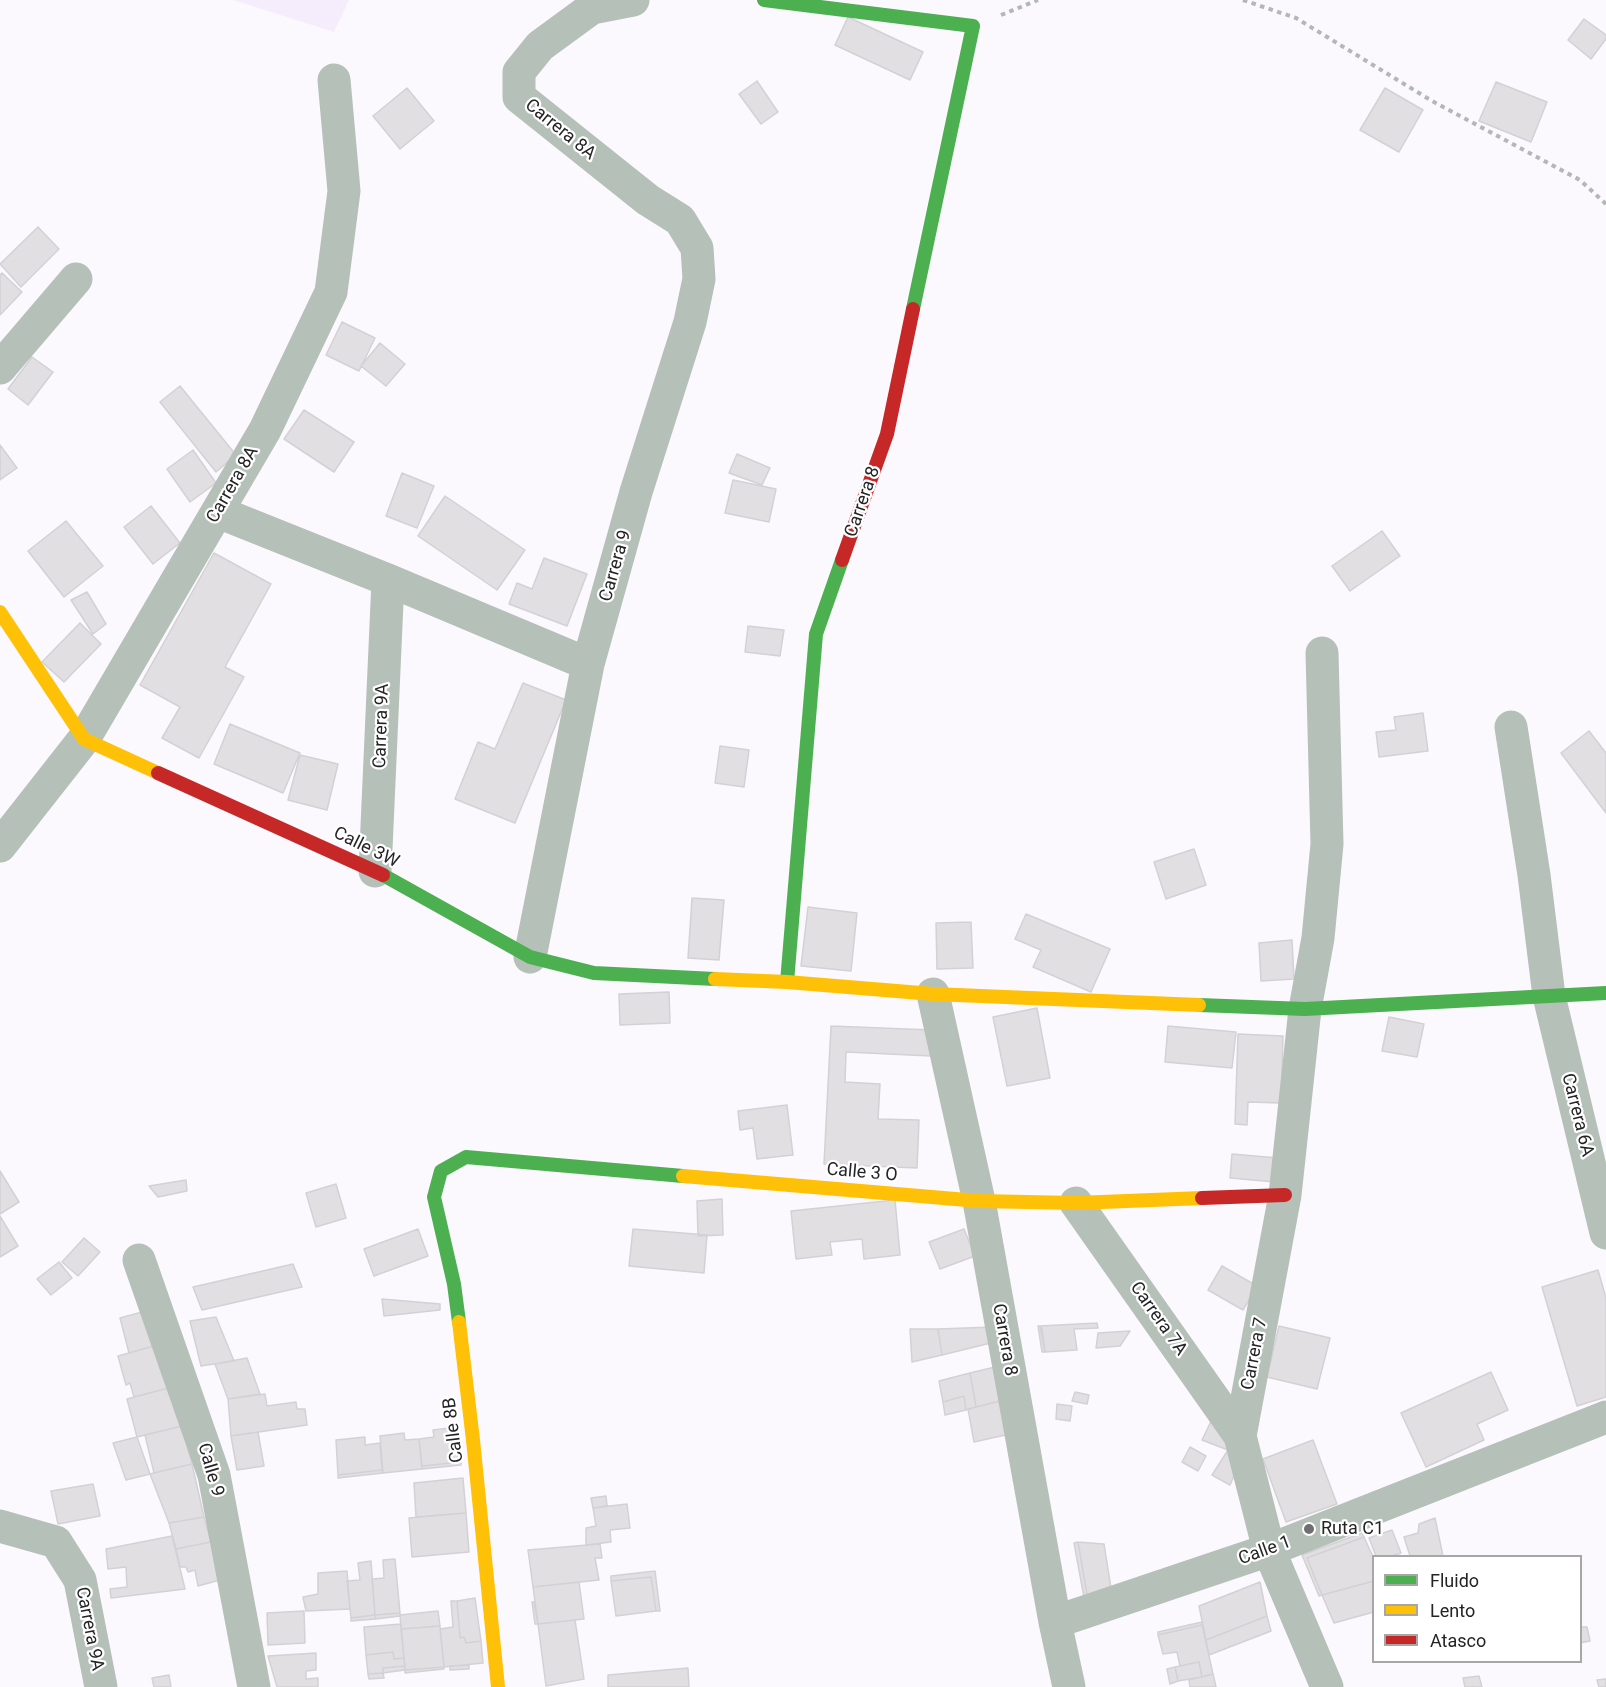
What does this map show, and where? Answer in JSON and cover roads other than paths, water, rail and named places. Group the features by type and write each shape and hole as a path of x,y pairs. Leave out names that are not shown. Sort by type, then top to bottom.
{"street":[{"name":"Carrera 8A","path":"633,0 592,8 540,46 519,72 519,97 648,200"},
{"name":"Carrera 8","path":"764,0 973,26 887,434 816,634 787,982"},
{"name":"Carrera 8A","path":"0,846 84,739 265,430 331,292 344,190 334,80"},
{"name":"Carrera 9","path":"530,957 588,664 636,492 690,321 699,279 697,248 680,220 648,200"},
{"path":"0,368 76,279"},
{"path":"218,512 588,664"},
{"name":"Carrera 9A","path":"375,871 388,580"},
{"path":"0,612 84,739"},
{"name":"Carrera 7","path":"1322,653 1327,844 1318,938 1305,1009 1285,1195 1240,1436 1269,1550 1327,1687"},
{"name":"Carrera 6A","path":"1511,727 1534,875 1549,996 1606,1233"},
{"name":"Calle 3W","path":"84,739 375,871 530,957 594,973 787,982 933,994 1305,1009 1606,993"},
{"name":"Carrera 8","path":"933,994 979,1201 1055,1622 1070,1687"},
{"name":"Calle 3 O","path":"441,1171 466,1157 979,1201 1076,1203 1285,1195"},
{"name":"Calle 8B","path":"441,1171 434,1197 454,1284 473,1440 498,1687"},
{"name":"Carrera 7A","path":"1076,1203 1240,1436"},
{"name":"Calle 9","path":"139,1260 214,1475 254,1687"},
{"name":"Calle 1","path":"1055,1622 1269,1550 1606,1417"},
{"name":"Carrera 9A","path":"0,1526 56,1542 80,1581 101,1687"}],"place":[{"name":"Ruta C1","path":"1309,1529"}]}
